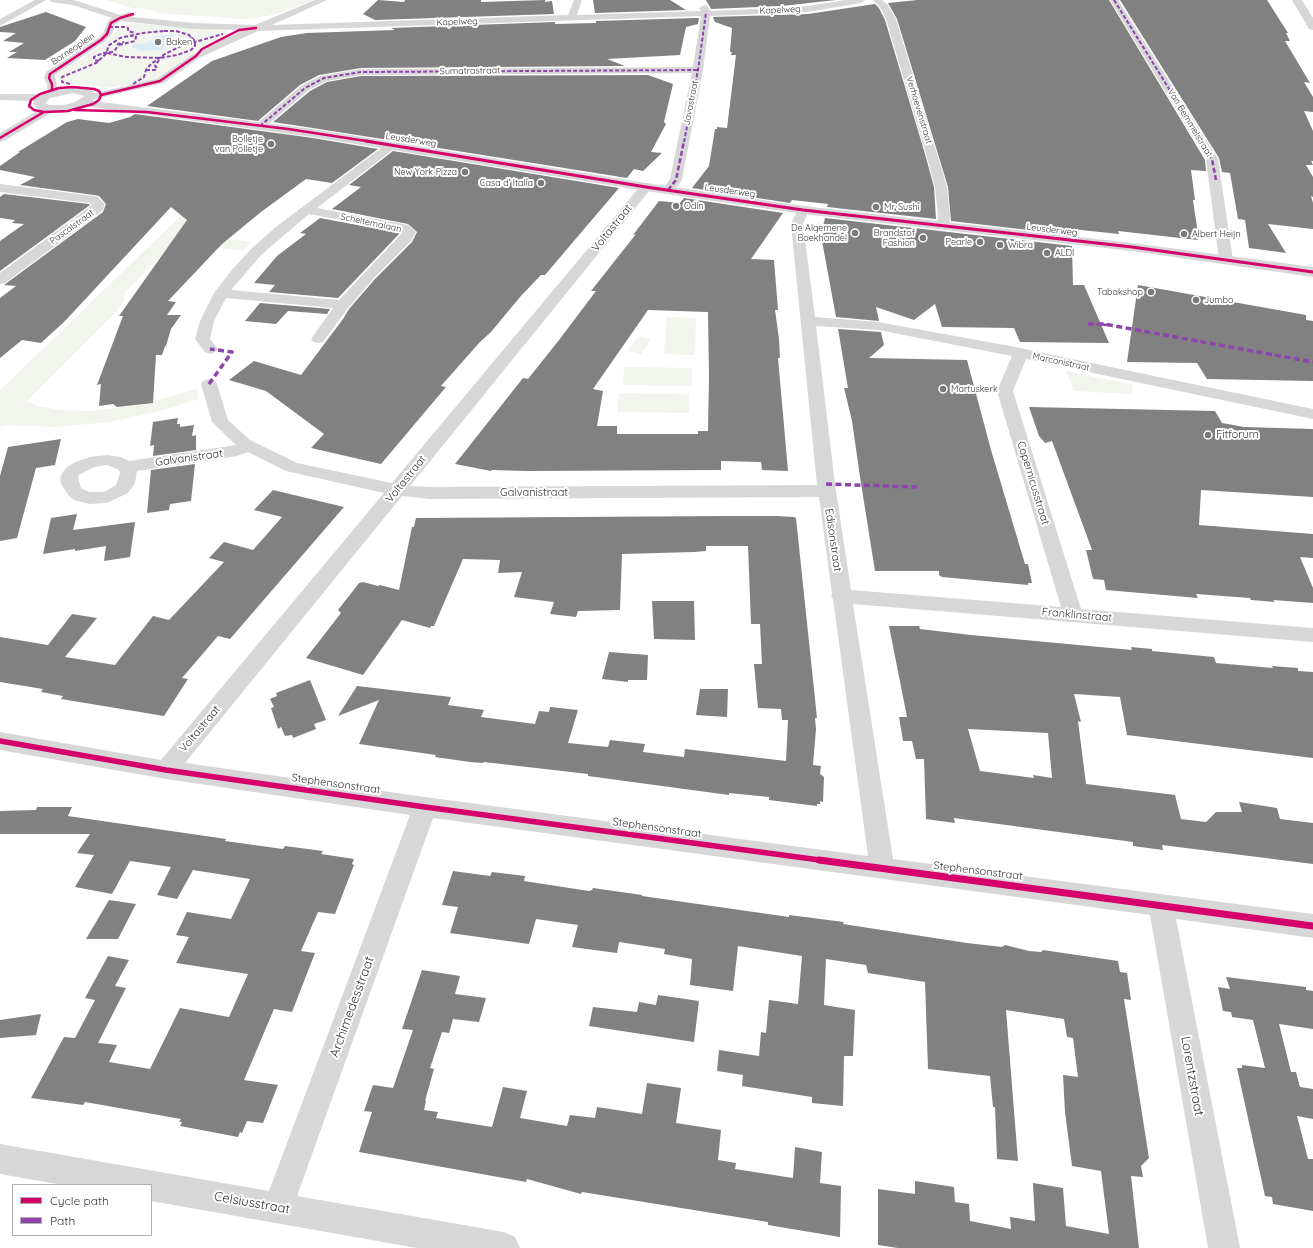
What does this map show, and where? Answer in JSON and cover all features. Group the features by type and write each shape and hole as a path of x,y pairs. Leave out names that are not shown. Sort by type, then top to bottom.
{"street":[{"path":"0,24 42,0"},
{"name":"Kapelweg","path":"54,0 122,14 194,26 256,28 685,9 705,11 795,10 861,0"},
{"name":"Kapelweg","path":"93,0 122,14 193,20 271,23 572,15"},
{"path":"572,15 578,0"},
{"name":"Kapelweg","path":"705,11 790,5 825,0"},
{"name":"Verhoevenstraat","path":"877,0 884,6 891,19 932,154 941,187 944,215 943,226"},
{"name":"Van Bemmelstraat","path":"1114,0 1212,159 1226,260"},
{"path":"1297,0 1313,27"},
{"path":"42,98 39,104 44,108 72,107 88,100 160,82 196,56 256,28 323,3"},
{"name":"Javastraat","path":"668,190 676,180 698,70 705,11"},
{"name":"Borneoplein","path":"53,94 52,84 49,78 50,74 101,40 107,34 111,23 122,14"},
{"path":"336,18 349,20"},
{"name":"Sumatrastraat","path":"260,126 305,88 324,78 361,72 698,70"},
{"path":"0,97 42,98 66,91 80,91 89,93 88,100"},
{"name":"Leusderweg","path":"88,100 157,114 260,126 392,145 646,187 803,210 1132,247 1313,272"},
{"path":"0,138 49,109"},
{"path":"210,349 202,339 207,321 221,293 236,274 256,252 306,210 392,145"},
{"name":"Voltastraat","path":"166,770 646,187"},
{"name":"Pascalstraat","path":"0,188 94,200 99,204 98,208 0,280"},
{"name":"Scheltemalaan","path":"306,210 403,228 409,232 406,238 369,275 343,305 318,339"},
{"name":"Edisonstraat","path":"803,210 797,224 827,492 882,869"},
{"path":"221,293 343,305"},
{"name":"Marconistraat","path":"807,321 878,326 1313,414"},
{"name":"Copernicusstraat","path":"1020,354 1005,391 1074,614"},
{"name":"Galvanistraat","path":"209,384 220,422 244,444 292,467 397,490 430,493 827,492"},
{"name":"Galvanistraat","path":"127,467 237,451 249,446"},
{"name":"Franklinstraat","path":"841,596 1074,614 1313,635"},
{"name":"Stephensonstraat","path":"0,742 166,770 425,807 1313,926"},
{"name":"Archimedesstraat","path":"278,1207 425,807"},
{"name":"Lorentzstraat","path":"1161,905 1224,1248"},
{"name":"Celsiusstraat","path":"0,1159 145,1184"},
{"name":"Celsiusstraat","path":"152,1185 504,1248"}],"shaded area":[{"path":"107,0 313,0 281,13 257,18 241,19 156,13 156,11 132,8"},
{"path":"132,23 227,30 229,35 194,53 150,82 104,88 91,85 69,84 58,79 57,75 108,41 119,28","holes":["172,34 175,36 168,37 167,40 174,40 164,50 141,51 136,43 143,44 158,38 154,36 159,35"]},
{"path":"172,34 177,36 169,37 167,40 175,40 164,50 141,51 131,47 136,43 143,44 157,38 153,36"},
{"path":"190,207 189,234 251,242 243,251 181,242 173,244 125,292 124,301 118,310 27,401 37,406 62,410 91,411 139,405 196,389 199,399 160,411 110,422 55,427 3,425 0,427 0,390"},
{"path":"667,317 696,318 695,355 664,354"},
{"path":"638,336 651,339 641,354 628,351"},
{"path":"624,367 692,368 692,386 623,385"},
{"path":"1066,371 1133,385 1132,394 1074,391"},
{"path":"619,393 689,394 689,413 617,412"}],"building":[{"path":"378,0 404,2 405,0 481,0 481,2 545,0 545,2 552,1 554,14 375,20 363,14"},
{"path":"593,0 670,0 686,10 595,13"},
{"path":"706,0 836,0 782,6 711,9"},
{"path":"917,0 1109,0 1205,160 1206,171 1191,170 1198,240 1118,231 1119,234 1071,229 1071,235 951,221 948,187 897,19 888,3"},
{"path":"1120,0 1267,0 1288,33 1286,33 1290,41 1285,41 1310,83 1304,82 1313,97 1313,112 1304,111 1313,131 1313,161 1311,161 1313,165 1306,165 1313,177 1313,197 1311,196 1313,203 1313,229 1268,224 1286,253 1249,248 1245,220 1238,219 1230,173 1222,172 1219,158"},
{"path":"875,4 879,8 885,20 925,154 934,187 936,219 827,207 828,204 792,200 790,203 692,188 709,166 715,129 717,129 717,127 727,128 736,55 731,55 732,52 730,52 732,28 715,22 713,17 808,14"},
{"path":"46,12 86,27 75,41 45,60 7,58 17,52 9,52 24,43 3,41 16,33 0,32 0,27"},
{"path":"699,18 698,24 686,27 680,55 607,59 625,66 361,68 319,75 300,85 258,121 147,106 212,61 281,37 307,33 395,30 391,28 555,22 555,24 596,23 596,21"},
{"path":"648,75 673,84 664,122 666,124 651,152 662,153 643,171 634,169 627,178 273,122 310,91 327,82 361,76"},
{"path":"135,114 313,138 378,149 332,183 306,179 261,212 222,244 168,301 176,302 167,315 181,315 171,329 162,355 156,355 153,403 117,407 113,404 99,406 101,384 97,385 123,316 119,316 187,220 171,207 65,321 41,343 22,340 0,358 0,298 16,286 4,285 103,212 106,204 99,196 20,185 35,177 0,170 0,166 20,152 18,152 67,122 78,119 109,123"},
{"path":"393,151 619,188 545,275 541,275 520,297 491,332 479,343 441,386 446,387 381,464 311,448 324,434 266,391 229,380 254,361 301,375 349,309 375,279 412,242 417,232 408,224 332,209 361,187 349,185"},
{"path":"4,194 90,205 0,271 0,241 24,224 12,223 15,220 0,218 0,197"},
{"path":"684,198 783,213 751,259 774,260 778,310 775,310 780,358 778,358 788,471 762,470 761,462 721,461 721,470 491,471 455,464 523,378 528,379 559,340 596,291 591,291 636,234 633,235 659,201 680,203","holes":["648,310 708,312 708,431 698,431 698,434 617,434 617,426 597,426 603,391 593,389"]},
{"path":"320,218 400,233 338,298 269,292 275,285 254,283 277,256 306,234 300,233"},
{"path":"825,218 1072,246 1073,285 1084,285 1109,343 1020,342 1014,328 942,327 935,304 914,320 876,307 879,321 836,317 822,241 824,231 822,230"},
{"path":"1138,285 1306,315 1306,320 1313,321 1313,381 1207,379 1197,363 1127,362"},
{"path":"260,303 330,309 327,314 288,311 276,324 245,321"},
{"path":"838,329 881,332 884,345 869,358 967,360 991,450 1025,564 1028,564 1032,583 1028,583 1028,585 942,577 939,575 939,571 875,571 852,421 844,388 848,388"},
{"path":"1029,407 1215,411 1222,423 1244,427 1313,429 1313,497 1201,490 1199,525 1313,534 1313,558 1300,557 1313,588 1313,603 1273,600 1275,602 1251,600 1250,598 1196,594 1198,598 1106,590 1104,580 1093,579 1086,550 1092,550 1052,441 1045,443 1039,436"},
{"path":"178,418 177,424 180,424 180,427 194,425 192,436 196,435 196,450 153,456 154,445 150,446 153,422"},
{"path":"61,439 55,465 36,468 17,538 0,541 0,476 8,447"},
{"path":"195,464 191,501 170,504 169,510 147,513 151,470"},
{"path":"273,490 344,507 230,639 218,636 182,678 188,679 164,716 61,699 63,696 41,692 43,689 0,682 0,637 48,645 72,614 97,618 65,657 115,665 153,616 169,620 224,562 209,558 224,542 253,550 282,517 254,510"},
{"path":"77,514 73,530 135,522 130,557 104,561 106,546 43,554 51,518"},
{"path":"776,516 796,518 817,718 815,718 816,729 813,765 821,766 820,774 824,777 823,802 820,801 820,804 817,804 817,806 769,800 769,797 729,793 729,795 588,776 588,774 484,762 470,762 435,757 436,755 359,744 379,700 338,716 357,686 451,697 448,705 484,710 481,717 535,724 539,711 549,712 550,707 578,710 568,743 608,747 610,740 645,744 643,752 684,757 685,749 786,761 788,720 782,720 781,709 758,708 754,664 762,664 760,624 751,624 748,546 706,546 706,551 622,554 620,610 578,611 576,617 550,614 554,602 514,597 522,572 498,573 500,560 463,559 434,626 431,626 430,628 402,620 363,675 306,658 341,613 338,610 359,583 363,582 399,590 412,527 414,527 416,518"},
{"path":"652,601 694,601 695,640 654,639"},
{"path":"889,626 919,626 920,629 971,635 1132,650 1131,647 1152,649 1152,651 1214,657 1216,663 1273,668 1272,666 1298,668 1298,671 1313,672 1313,758 1127,735 1120,697 1074,694 1081,722 1078,721 1086,784 1175,795 1181,819 1206,822 1216,812 1242,812 1239,802 1277,808 1280,819 1313,823 1313,864 1162,845 1163,850 1133,846 1133,842 954,818 955,823 926,819 924,759 916,759 912,741 903,741 899,717 907,717","holes":["968,729 1048,733 1052,778 1033,775 1034,778 980,771"]},
{"path":"609,652 648,655 647,680 628,680 628,682 602,679"},
{"path":"310,680 326,720 314,724 316,729 293,738 292,735 285,736 281,727 278,729 271,708 274,707 270,699 277,696 276,693"},
{"path":"700,689 728,689 727,717 696,715"},
{"path":"37,807 72,807 68,816 226,839 225,841 283,849 285,846 323,851 321,854 354,859 352,864 354,865 335,914 318,912 301,951 315,953 292,1012 274,1009 244,1080 278,1085 263,1123 247,1121 242,1133 240,1132 238,1137 180,1126 182,1122 179,1122 181,1119 85,1102 83,1105 31,1098 64,1037 75,1038 95,1000 85,998 108,956 129,960 115,986 126,988 98,1043 117,1045 109,1062 150,1069 180,1008 229,1017 248,974 176,963 189,937 176,935 187,912 231,919 250,879 193,870 177,899 157,895 171,867 130,861 112,894 75,887 94,855 77,853 90,834 0,834 0,811 36,810"},
{"path":"453,871 490,876 492,872 525,876 524,881 589,891 593,888 789,917 789,915 844,922 843,924 967,943 1002,947 1005,945 1029,951 1041,952 1043,950 1118,961 1120,972 1127,973 1131,1000 1124,999 1149,1158 1141,1166 1143,1177 1131,1176 1139,1248 898,1248 878,1245 878,1189 915,1194 915,1181 954,1187 955,1202 969,1204 970,1221 1011,1229 1010,1217 1035,1221 1033,1183 1063,1188 1066,1226 1109,1234 1101,1171 1072,1166 1065,1112 1063,1075 1078,1077 1073,1038 1067,1037 1064,1019 1006,1010 1018,1161 997,1159 995,1107 993,1107 990,1076 928,1069 925,982 868,973 866,965 826,959 824,1005 855,1010 853,1056 844,1056 843,1106 812,1103 812,1097 742,1086 743,1075 717,1071 719,1050 759,1056 761,1032 766,1033 769,1000 798,1004 802,956 738,946 733,991 690,985 692,959 664,954 665,949 619,942 617,953 572,947 578,925 536,919 529,944 450,933 458,907 442,905"},
{"path":"109,900 136,904 118,939 86,939"},
{"path":"422,970 460,976 455,994 486,998 479,1022 453,1019 449,1033 442,1032 430,1068 434,1069 424,1110 438,1112 436,1118 492,1127 503,1087 527,1091 520,1118 567,1126 570,1115 595,1118 597,1107 642,1114 647,1083 681,1088 676,1123 721,1130 718,1160 736,1163 735,1169 793,1178 795,1147 822,1152 820,1183 841,1186 840,1237 768,1225 768,1222 582,1192 581,1194 527,1179 526,1182 359,1152 372,1112 364,1111 373,1085 393,1088 413,1030 402,1029"},
{"path":"1226,977 1306,987 1306,990 1313,991 1313,1029 1279,1024 1291,1072 1296,1072 1300,1087 1313,1089 1313,1119 1297,1116 1308,1159 1313,1159 1313,1211 1273,1204 1272,1197 1265,1196 1237,1068 1242,1068 1242,1065 1265,1068 1253,1020 1232,1017 1231,1012 1223,1011 1218,987 1230,989"},
{"path":"658,995 699,1001 694,1042 589,1026 593,1007 637,1012 639,1002 656,1005"},
{"path":"41,1014 36,1035 0,1038 0,1020"}],"marked path":[{"path":"1114,0 1212,159 1216,180"},
{"path":"668,190 676,180 698,70 706,13"},
{"path":"109,27 126,27 128,28 128,31 135,33"},
{"path":"164,31 176,31 189,35 195,41 195,46 191,50 177,55 160,58 126,57 107,53 108,46 120,38 142,33 164,31"},
{"path":"181,46 223,34"},
{"path":"119,45 135,41 136,37 131,36"},
{"path":"133,84 144,77 146,70 151,64 165,54 181,46 180,41 193,38"},
{"path":"99,61 94,60 94,57 103,53 112,52 116,49 118,44 124,42"},
{"path":"70,84 62,82 62,77 96,63 107,53"},
{"path":"146,70 155,70 157,68 155,66 159,60"},
{"path":"260,126 305,88 324,78 361,72 698,70"},
{"path":"1088,324 1104,324 1313,362"},
{"path":"209,384 232,352 210,349"},
{"path":"826,484 917,487"}],"cycle path":[{"path":"52,90 52,84 49,78 50,74 101,40 107,34 111,23 120,18 133,14"},
{"path":"101,95 160,81 196,56 202,49 239,30 256,28"},
{"path":"73,87 94,89 99,91 101,95 99,100 93,104 68,111 44,112 34,110 29,106 31,100 40,94 59,88 73,87"},
{"path":"75,110 147,112 288,129 646,187 803,210 1132,247 1313,272"},
{"path":"0,138 44,112"},
{"path":"0,741 166,770 425,807 1313,926"}],"place":[{"name":"Baken","path":"158,42"},
{"name":"Bolletje van Polletje","path":"271,144"},
{"name":"New York Pizza","path":"465,172"},
{"name":"Casa d' Italia","path":"541,183"},
{"name":"Odin","path":"676,206"},
{"name":"Mr. Sushi","path":"876,207"},
{"name":"De Algemene Boekhandel","path":"855,233"},
{"name":"Albert Heijn","path":"1184,234"},
{"name":"Brandstof Fashion","path":"923,238"},
{"name":"Pearle","path":"980,242"},
{"name":"Wibra","path":"1000,245"},
{"name":"ALDI","path":"1047,253"},
{"name":"Tabakshop","path":"1151,292"},
{"name":"Jumbo","path":"1196,300"},
{"name":"Martuskerk","path":"943,389"},
{"name":"Fitforum","path":"1208,435"}]}
